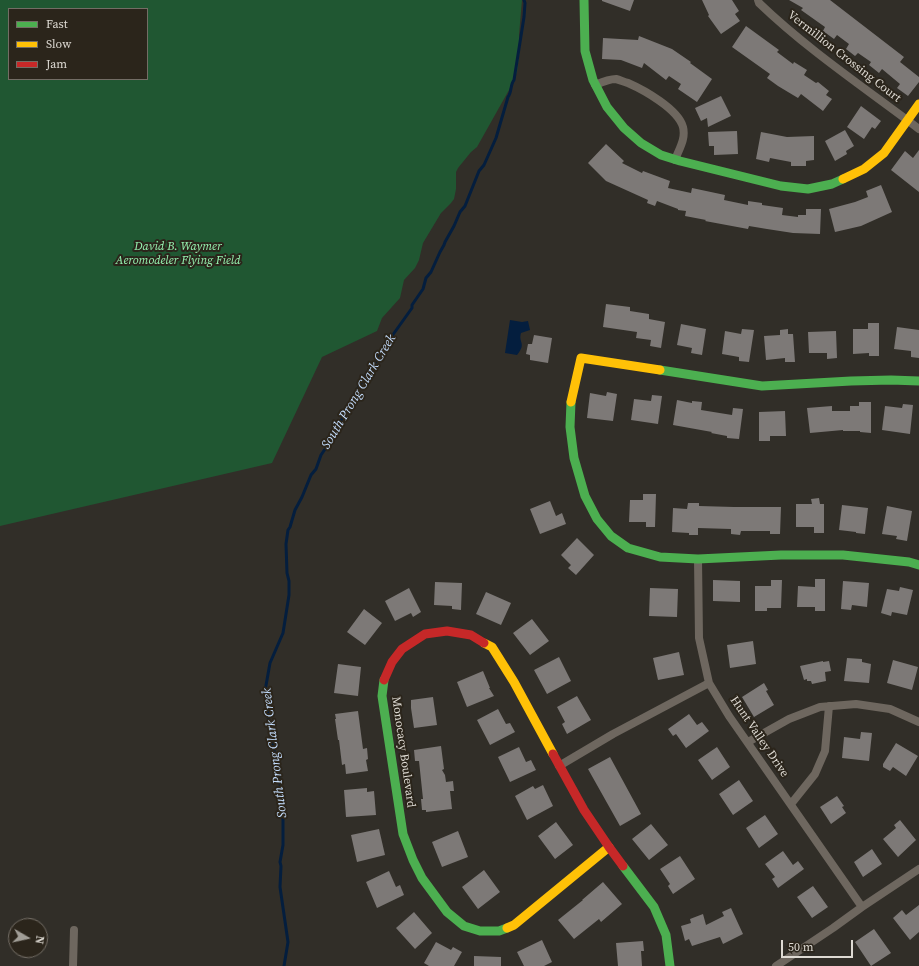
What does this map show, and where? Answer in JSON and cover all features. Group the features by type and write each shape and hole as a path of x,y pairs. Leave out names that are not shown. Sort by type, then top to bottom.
{"street":[{"path":"584,0 585,51 593,80 607,107 624,128 641,143 675,160 781,186 808,189 832,184 864,169 884,153 919,104"},
{"name":"Vermillion Crossing Court","path":"758,0 759,3 778,21 820,55 919,129"},
{"path":"596,85 607,80 619,80 640,88 669,109 677,117 682,127 683,140 675,160"},
{"path":"919,381 851,381 762,386 581,358 571,399 570,427 574,458 585,496 598,519 611,536 628,548 660,557 698,559 781,555 844,555 909,562 919,565"},
{"name":"Hunt Valley Drive","path":"698,559 699,638 709,683 729,716 862,907"},
{"name":"Monocacy Boulevard","path":"609,847 514,925 499,930 480,931 464,926 447,912 422,878 402,834 382,696 384,680 392,662 402,649 425,634 447,631 471,635 492,647 514,682 584,810 609,847 654,907 666,935 670,966"},
{"path":"559,766 613,734 709,683"},
{"path":"748,742 789,718 820,707 856,704 890,709 919,722"},
{"path":"791,804 815,774 825,751 829,706"},
{"path":"776,966 919,869"},
{"path":"73,966 74,930"}],"green space":[{"name":"David B. Waymer Aeromodeler Flying Field","path":"0,0 522,0 519,35 520,49 517,72 509,90 477,147 471,152 456,172 456,189 454,199 441,213 423,243 419,260 415,268 404,280 400,298 382,318 377,331 322,357 272,463 0,526"}],"water":[{"path":"510,320 522,322 528,321 530,330 521,333 520,336 522,345 517,355 505,353"}],"building":[{"path":"602,0 634,0 630,11"},
{"path":"702,0 732,0 739,11 735,14 740,21 721,34 708,16 709,15"},
{"path":"789,0 830,0 904,57 900,62 919,77 919,82 908,96 897,88 900,84 882,69 879,73 869,65 871,62 858,53 855,56 846,49 849,44 837,35 834,39 823,31 825,27 801,10 803,8"},
{"path":"746,26 779,50 777,52 793,64 794,62 807,70 804,75 816,83 818,82 829,91 826,95 832,99 823,111 801,94 798,98 778,86 767,78 770,74 732,47"},
{"path":"639,36 672,49 712,79 697,102 678,89 681,84 669,76 666,80 644,63 642,68 621,60 602,59 603,38 638,40"},
{"path":"721,96 731,116 708,127 707,118 701,121 695,108"},
{"path":"861,106 881,121 875,129 872,127 864,139 847,127"},
{"path":"845,130 854,146 846,151 847,154 835,161 825,141"},
{"path":"737,131 738,154 714,155 714,146 709,146 708,132"},
{"path":"761,132 787,137 814,136 814,160 806,161 806,166 791,166 791,162 770,158 769,162 756,159"},
{"path":"606,144 624,161 622,163 642,173 643,171 670,181 668,188 691,193 692,188 725,195 724,200 748,205 748,201 762,203 762,205 783,208 782,215 798,217 798,215 806,215 806,209 821,209 820,234 793,233 749,226 748,229 685,216 686,211 678,210 657,201 655,206 647,203 648,200 606,181 588,163"},
{"path":"919,150 919,192 891,170 905,151 913,158"},
{"path":"881,185 892,212 861,226 835,232 829,209 868,197 866,191"},
{"path":"606,304 630,307 630,311 649,314 649,319 665,322 661,348 650,346 651,340 636,338 637,332 603,327"},
{"path":"868,323 879,323 879,356 869,356 869,353 853,354 853,329 868,329"},
{"path":"681,324 706,329 702,355 691,353 692,348 677,345"},
{"path":"897,327 919,330 919,358 911,357 911,351 894,349"},
{"path":"742,329 754,330 749,362 739,361 739,357 722,354 725,331 741,334"},
{"path":"788,329 788,334 793,334 795,362 785,362 785,358 766,360 764,336 780,335 780,330"},
{"path":"836,331 837,358 827,359 827,353 809,353 808,332"},
{"path":"534,335 552,338 548,363 530,360 530,355 526,354 528,344 532,344"},
{"path":"607,392 617,394 613,421 587,418 590,393 606,396"},
{"path":"652,395 662,396 658,424 631,420 634,399 651,401"},
{"path":"677,400 692,403 692,401 702,402 701,410 732,415 733,408 743,409 739,439 727,438 727,436 711,433 712,432 673,425"},
{"path":"859,402 871,402 871,433 843,430 810,433 807,408 832,406 832,411 850,411 850,406 859,406"},
{"path":"903,404 913,405 910,434 882,430 885,406 902,408"},
{"path":"785,411 786,436 770,436 770,441 759,441 759,412"},
{"path":"643,494 656,494 655,527 646,527 646,522 629,522 630,500 643,500"},
{"path":"819,498 820,504 824,504 824,533 814,533 814,527 796,527 796,504 812,504 811,499"},
{"path":"550,501 556,516 562,513 566,524 540,534 530,509"},
{"path":"688,503 699,503 699,506 781,507 780,534 770,534 770,531 741,531 740,535 731,534 731,529 698,528 698,535 672,532 673,508 687,509"},
{"path":"842,505 868,508 865,534 839,530"},
{"path":"887,506 912,511 907,541 896,539 897,536 882,534"},
{"path":"577,538 594,555 576,575 568,568 571,565 561,555"},
{"path":"815,579 825,579 825,611 815,611 815,607 797,607 798,586 815,587"},
{"path":"713,580 740,581 740,602 713,601"},
{"path":"771,580 782,580 781,608 767,608 767,611 755,611 755,586 771,586"},
{"path":"843,581 869,583 867,607 852,605 851,610 841,609"},
{"path":"435,582 462,583 461,610 452,609 452,606 434,605"},
{"path":"900,587 913,590 907,615 892,612 891,616 881,613 887,589 899,591"},
{"path":"409,588 421,612 413,617 411,613 395,621 385,601"},
{"path":"650,588 678,589 677,617 649,616"},
{"path":"486,592 511,603 501,625 476,614"},
{"path":"364,609 382,623 365,645 347,632"},
{"path":"532,619 549,641 530,655 513,633"},
{"path":"753,641 756,664 730,668 727,645"},
{"path":"679,652 684,675 658,680 653,658"},
{"path":"559,657 571,681 547,694 534,670"},
{"path":"847,658 862,659 862,662 871,664 869,683 844,681"},
{"path":"893,660 918,667 912,690 887,683"},
{"path":"829,661 831,671 825,672 826,681 812,684 811,681 807,681 807,679 804,680 800,666"},
{"path":"338,664 361,667 358,696 334,693"},
{"path":"483,671 489,688 494,696 467,707 457,682"},
{"path":"764,683 768,690 766,691 774,705 754,717 742,697"},
{"path":"577,696 591,720 567,734 562,724 565,722 557,707"},
{"path":"433,697 437,725 414,728 411,700"},
{"path":"498,709 506,724 510,723 515,732 490,745 477,720"},
{"path":"358,711 363,749 367,748 368,759 366,760 368,771 346,774 345,764 342,765 335,714"},
{"path":"689,714 697,725 702,722 709,731 686,748 676,734 673,736 668,729"},
{"path":"861,732 872,733 869,761 842,758 844,737 860,739"},
{"path":"896,743 918,756 906,776 893,767 890,771 883,767 883,764"},
{"path":"441,746 444,769 442,770 445,775 446,782 453,781 454,791 450,791 452,809 426,812 426,810 422,810 421,799 423,799 419,761 415,761 414,750"},
{"path":"519,747 526,762 531,760 536,770 510,782 498,757"},
{"path":"717,747 730,767 712,780 698,760"},
{"path":"610,757 641,814 620,826 588,769"},
{"path":"739,780 753,801 733,815 719,794"},
{"path":"543,785 553,806 527,820 515,796 533,786 535,789"},
{"path":"367,788 367,792 374,791 376,815 346,817 344,790"},
{"path":"837,796 844,806 842,807 846,813 831,824 820,807"},
{"path":"765,815 778,834 759,848 746,828"},
{"path":"900,820 916,840 898,857 883,839 896,828 894,825"},
{"path":"556,822 573,845 555,859 538,836"},
{"path":"651,824 668,845 649,860 632,839"},
{"path":"379,829 385,855 357,862 351,835"},
{"path":"458,831 468,857 442,867 432,842"},
{"path":"872,849 882,864 863,877 854,862"},
{"path":"783,851 793,865 798,861 804,869 778,888 772,879 775,877 765,864"},
{"path":"680,856 695,879 673,894 668,886 670,884 660,869"},
{"path":"484,870 500,892 478,909 462,887"},
{"path":"389,871 396,887 400,885 404,895 377,908 366,882"},
{"path":"603,882 622,904 601,922 599,919 574,939 558,920"},
{"path":"813,886 828,907 812,918 797,897"},
{"path":"919,905 919,932 910,940 893,918 902,910 906,915"},
{"path":"731,908 743,934 723,944 720,937 692,946 689,939 685,941 681,926 691,923 690,919 703,914 706,925 724,916 722,912"},
{"path":"414,912 432,933 415,949 396,928"},
{"path":"874,929 891,953 871,966 855,942"},
{"path":"542,940 552,962 544,966 524,966 517,952"},
{"path":"643,941 644,951 641,951 642,966 618,966 616,943"},
{"path":"436,942 451,950 453,947 462,952 454,966 429,966 424,963"},
{"path":"474,956 501,957 501,966 474,966"}],"waterway":[{"name":"South Prong Clark Creek","path":"284,966 288,942 280,887 283,820 280,783 269,723 265,691 270,663 283,633 289,595 286,544 288,530 295,510 311,475 316,469 321,455 332,439 365,376 412,308 412,305 423,289 426,278 431,272 460,212 465,206 479,171 484,165 496,138 514,80 524,17 524,0"}],"traffic: fast":[{"path":"584,0 585,51 593,80 607,107 624,128 641,143 661,155 680,161 781,186 808,189 832,184 843,179"},
{"path":"660,370 762,386 851,381 919,381"},
{"path":"571,402 570,427 574,458 585,496 597,519 611,536 628,548 660,557 698,559 781,555 843,555 909,562 919,565"},
{"path":"384,680 382,696 403,834 413,860 422,878 447,912 464,926 480,931 499,931 507,928"},
{"path":"623,866 654,907 666,935 670,966"}],"traffic: slow":[{"path":"843,179 864,169 884,153 919,104"},
{"path":"571,402 581,358 660,370"},
{"path":"484,643 492,647 514,682 553,754"},
{"path":"507,928 514,925 609,847"}],"traffic: jam":[{"path":"384,680 392,662 402,649 425,634 447,631 471,635 484,643"},
{"path":"553,754 584,810 623,866"}]}
